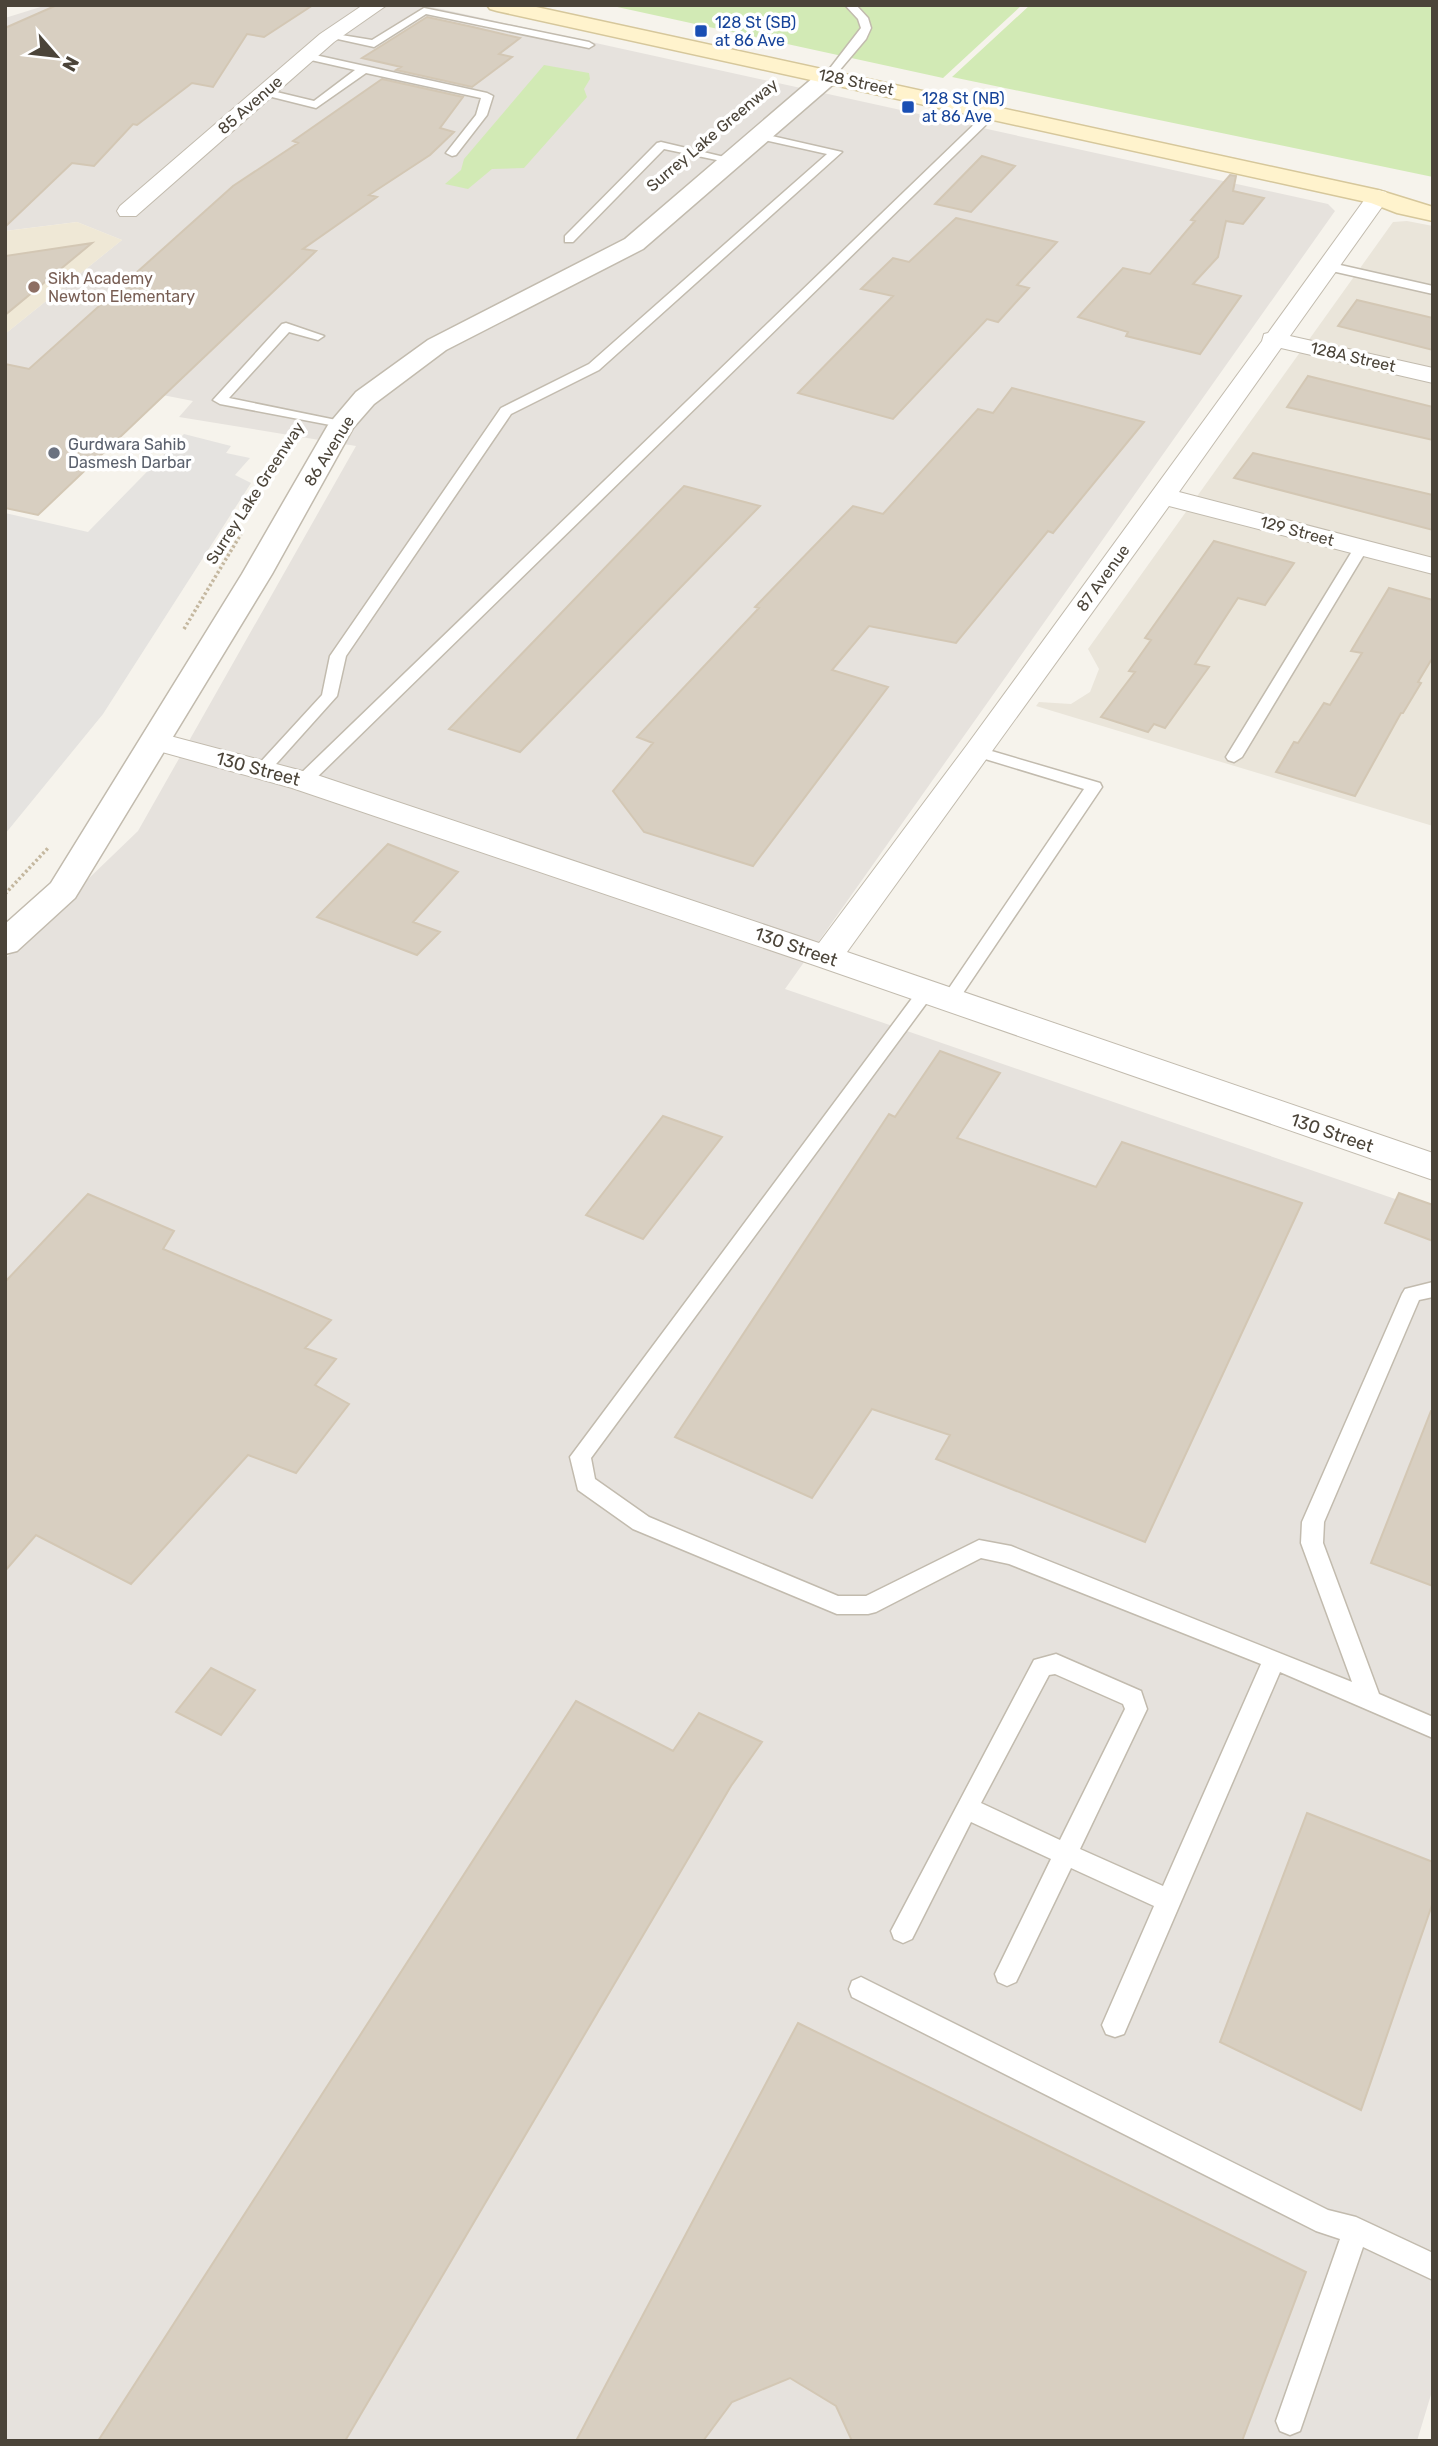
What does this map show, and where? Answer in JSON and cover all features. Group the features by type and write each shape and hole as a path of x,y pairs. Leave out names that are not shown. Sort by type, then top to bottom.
{"main road":[{"name":"128 Street","path":"497,5 1378,197 1405,208 1433,214"},
{"name":"128 Street","path":"1378,197 1414,197 1433,201"}],"street":[{"name":"85 Avenue","path":"128,211 330,36 377,5"},
{"name":"86 Avenue","path":"5,943 63,890 257,574 341,425 365,398 437,345 634,244 829,76"},
{"name":"87 Avenue","path":"826,957 978,752 1273,338 1378,197"},
{"name":"128A Street","path":"1273,338 1433,376"},
{"name":"129 Street","path":"1162,496 1433,566"},
{"name":"130 Street","path":"155,741 303,781 826,957 1433,1167"}],"lane":[{"path":"829,76 862,37 866,28 863,18 850,5"},
{"path":"330,36 374,44 424,11 589,45"},
{"path":"306,56 487,96 481,115 452,153"},
{"path":"264,92 316,105 365,69"},
{"path":"303,781 993,112"},
{"path":"262,770 329,696 338,656 506,411 594,366 836,152 760,136"},
{"path":"569,239 662,145 731,160"},
{"path":"1327,266 1433,290"},
{"path":"318,336 286,327 220,400 341,425"},
{"path":"1234,757 1362,548"},
{"path":"978,752 1094,787 937,997 580,1457 585,1484 640,1523 837,1605 868,1605 979,1549 1011,1555 1274,1660 1433,1728"},
{"path":"1370,1701 1312,1543 1313,1522 1412,1294 1433,1289"},
{"path":"1115,2025 1274,1660"},
{"path":"903,1931 1042,1667 1056,1664 1133,1698 1136,1709 1007,1974"},
{"path":"966,1808 1169,1901"},
{"path":"860,1989 1325,2222 1356,2230 1433,2267"},
{"path":"1290,2421 1356,2230"}],"path":[{"name":"Surrey Lake Greenway","path":"178,638 243,532"},
{"path":"5,894 54,842"}],"shaded area":[{"path":"47,5 423,5 1328,204 1335,211 785,989 1433,1212 1433,2388 1417,2441 5,2441 5,959 138,831 356,446 179,417 193,401 5,364 5,334 122,240 77,222 5,231 5,18"},
{"path":"1407,221 1433,226 1433,826 1036,706 1039,702 1071,704 1090,692 1099,669 1088,649 1393,222"},
{"name":"Sikh Academy Newton Elementary","path":"77,222 122,240 5,334 5,231"},
{"path":"184,434 231,446 226,453 250,458 235,475 251,483 103,714 5,834 5,513 88,532"}],"green space":[{"path":"608,5 1022,5 943,78"},
{"path":"1030,5 1433,6 1433,177 952,77"},
{"path":"544,65 589,73 590,79 584,89 587,97 524,168 492,169 468,189 445,184 461,170 464,159"}],"building":[{"path":"57,5 313,5 264,37 247,34 213,87 192,83 137,125 133,124 94,166 72,163 5,227 5,28"},
{"path":"427,17 520,38 499,54 512,57 472,87 396,70 401,67 362,58"},
{"path":"382,79 463,97 440,128 454,132 430,155 369,195 377,197 303,249 316,251 38,515 5,508 5,364 29,369 233,186 298,143 293,141"},
{"path":"982,156 1015,166 971,212 935,204"},
{"path":"1230,175 1236,176 1233,191 1264,198 1243,224 1226,221 1218,257 1193,284 1241,296 1200,354 1126,336 1128,332 1078,317 1123,268 1150,274"},
{"path":"956,218 1057,242 1017,285 1029,288 998,322 987,319 893,419 798,393 893,296 861,289 893,258 909,262"},
{"path":"92,243 5,315 5,256"},
{"path":"1357,300 1433,318 1433,350 1338,326"},
{"path":"1308,376 1433,407 1433,440 1287,407"},
{"path":"1012,388 1144,422 1053,533 1048,531 956,643 869,626 832,670 888,687 753,866 644,832 613,791 653,743 637,737 759,608 755,607 853,506 883,514 978,409 993,413"},
{"path":"1253,453 1433,495 1433,530 1234,478"},
{"path":"684,486 760,506 520,752 449,729"},
{"path":"1214,541 1294,563 1265,605 1238,598 1195,664 1209,667 1165,728 1154,724 1148,732 1101,717 1135,672 1129,671 1151,640 1145,638"},
{"path":"1389,588 1433,600 1433,657 1418,682 1421,683 1401,713 1355,796 1276,772 1294,742 1298,743 1324,703 1330,705 1362,653 1351,651"},
{"path":"388,844 458,872 413,922 440,932 417,955 317,917"},
{"path":"940,1051 1000,1073 957,1138 1096,1187 1122,1142 1302,1203 1145,1542 936,1459 950,1435 872,1409 812,1498 675,1437 889,1114 895,1117"},
{"path":"663,1116 722,1137 643,1239 586,1215"},
{"path":"1399,1193 1433,1205 1433,1241 1385,1223"},
{"path":"88,1194 174,1231 163,1249 331,1320 305,1348 336,1359 315,1385 349,1404 296,1473 248,1455 131,1584 36,1535 5,1571 5,1282"},
{"path":"1433,1411 1433,1586 1371,1563"},
{"path":"211,1668 255,1690 221,1735 176,1712"},
{"path":"576,1701 673,1751 699,1713 762,1742 731,1786 345,2441 98,2441"},
{"path":"1307,1813 1433,1862 1433,1902 1361,2110 1220,2042"},
{"path":"798,2023 1306,2272 1242,2441 852,2441 836,2406 790,2378 732,2402 703,2441 576,2441"}],"place":[{"name":"128 St (SB) at 86 Ave","path":"701,31"},
{"name":"128 St (NB) at 86 Ave","path":"908,107"},
{"name":"Sikh Academy Newton Elementary","path":"34,287"},
{"name":"Gurdwara Sahib Dasmesh Darbar","path":"54,453"}]}
